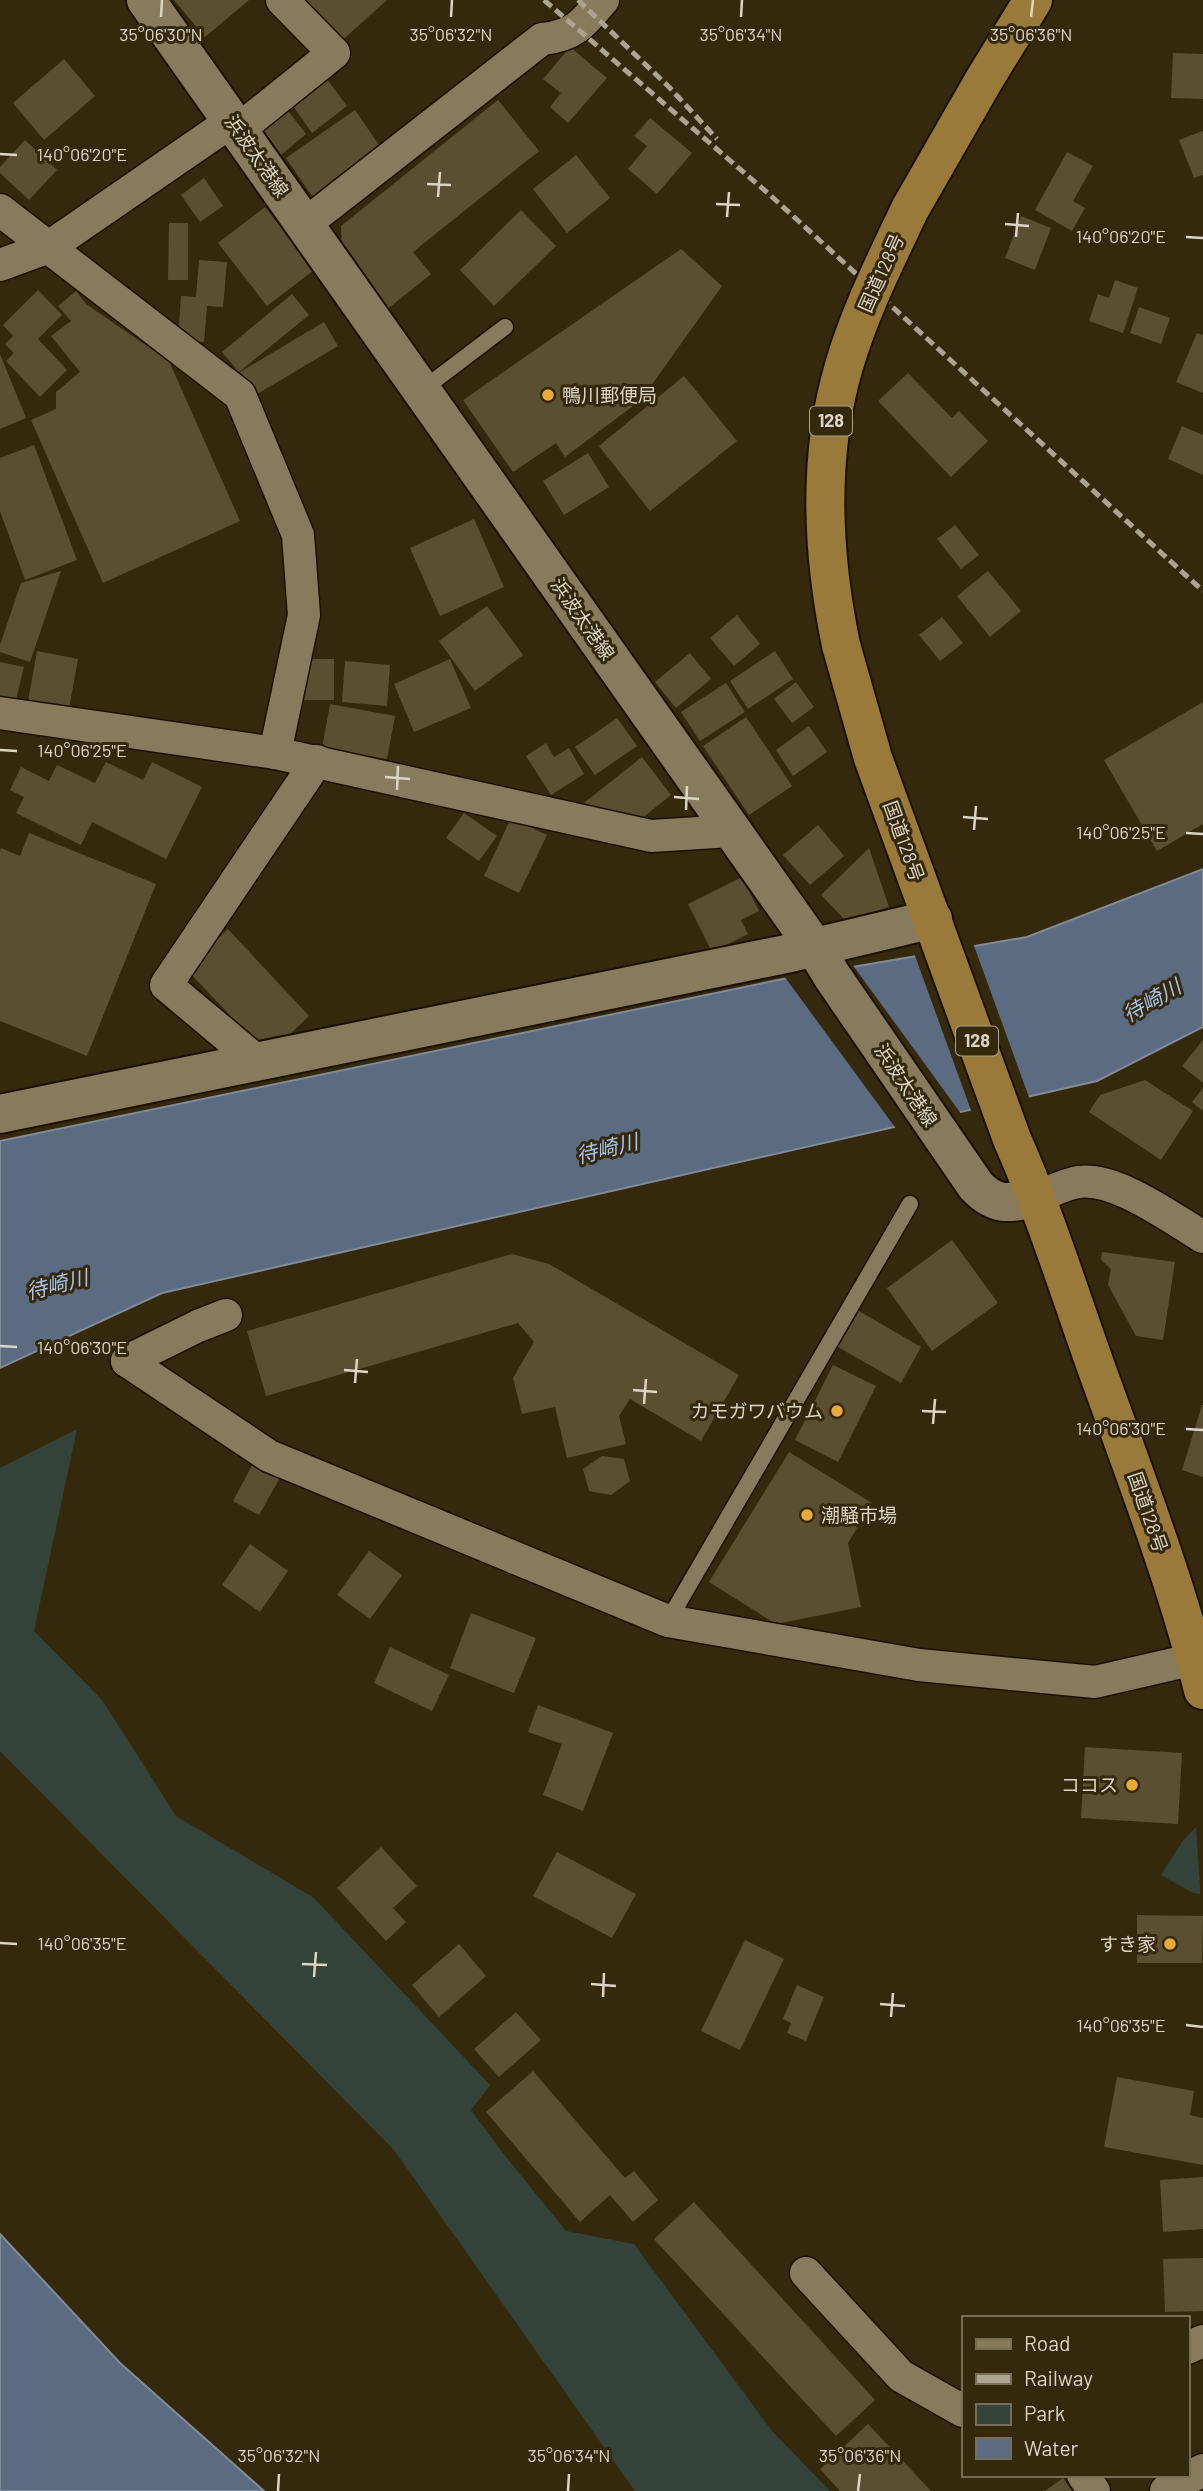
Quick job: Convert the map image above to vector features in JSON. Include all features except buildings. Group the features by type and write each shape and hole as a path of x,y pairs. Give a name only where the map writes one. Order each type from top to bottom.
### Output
{"highway":[{"name":"国道128号","path":"1033,0 910,209 871,292 852,341 831,421 827,449 825,534 841,645 873,758 1013,1139 1038,1197 1056,1255 1176,1592 1199,1675"}],"main road":[{"name":"浜波太港線","path":"146,0 823,962 952,1152 985,1196 1001,1203 1038,1197"},
{"path":"0,1114 258,1062 823,962 938,931"}],"street":[{"path":"0,265 49,247 235,125 334,53 282,0"},
{"path":"305,224 542,39 561,37 576,29 603,0"},
{"path":"0,210 240,395 298,535 304,615 275,753"},
{"path":"0,713 275,753 651,836 731,831"},
{"path":"258,1062 166,985 317,761"},
{"path":"1038,1197 1075,1182 1094,1181 1122,1191 1203,1237"},
{"path":"226,1315 127,1360 269,1455 668,1621 919,1665 1095,1682 1199,1675"},
{"path":"806,2273 901,2376 962,2410"},
{"path":"1166,2491 1203,2470"}],"lane":[{"path":"422,390 505,327"},
{"path":"668,1621 910,1204"}],"green space":[{"path":"77,1429 34,1631 102,1700 176,1816 314,1898 490,2085 471,2110 566,2231 634,2244 772,2431 830,2491 635,2491 394,2150 0,1751 0,1468"},
{"path":"1196,1827 1200,1894 1193,1893 1161,1875 1182,1842"}],"water":[{"name":"待崎川","path":"1203,869 1203,1027 1097,1081 162,1293 0,1368 0,1141 783,979 1027,937"},
{"path":"0,2234 120,2363 264,2491 0,2491"}],"pier":[{"path":"973,943 1030,1100 972,1113 914,953"},
{"path":"852,964 962,1115 897,1130 784,976"}],"railway":[{"path":"544,0 770,195 1203,591"},
{"path":"578,0 669,87 717,139"}],"place":[{"name":"鴨川郵便局","path":"548,395"},
{"name":"カモガワバウム","path":"837,1411"},
{"name":"潮騒市場","path":"807,1515"},
{"name":"ココス","path":"1132,1785"},
{"name":"すき家","path":"1170,1944"}]}
